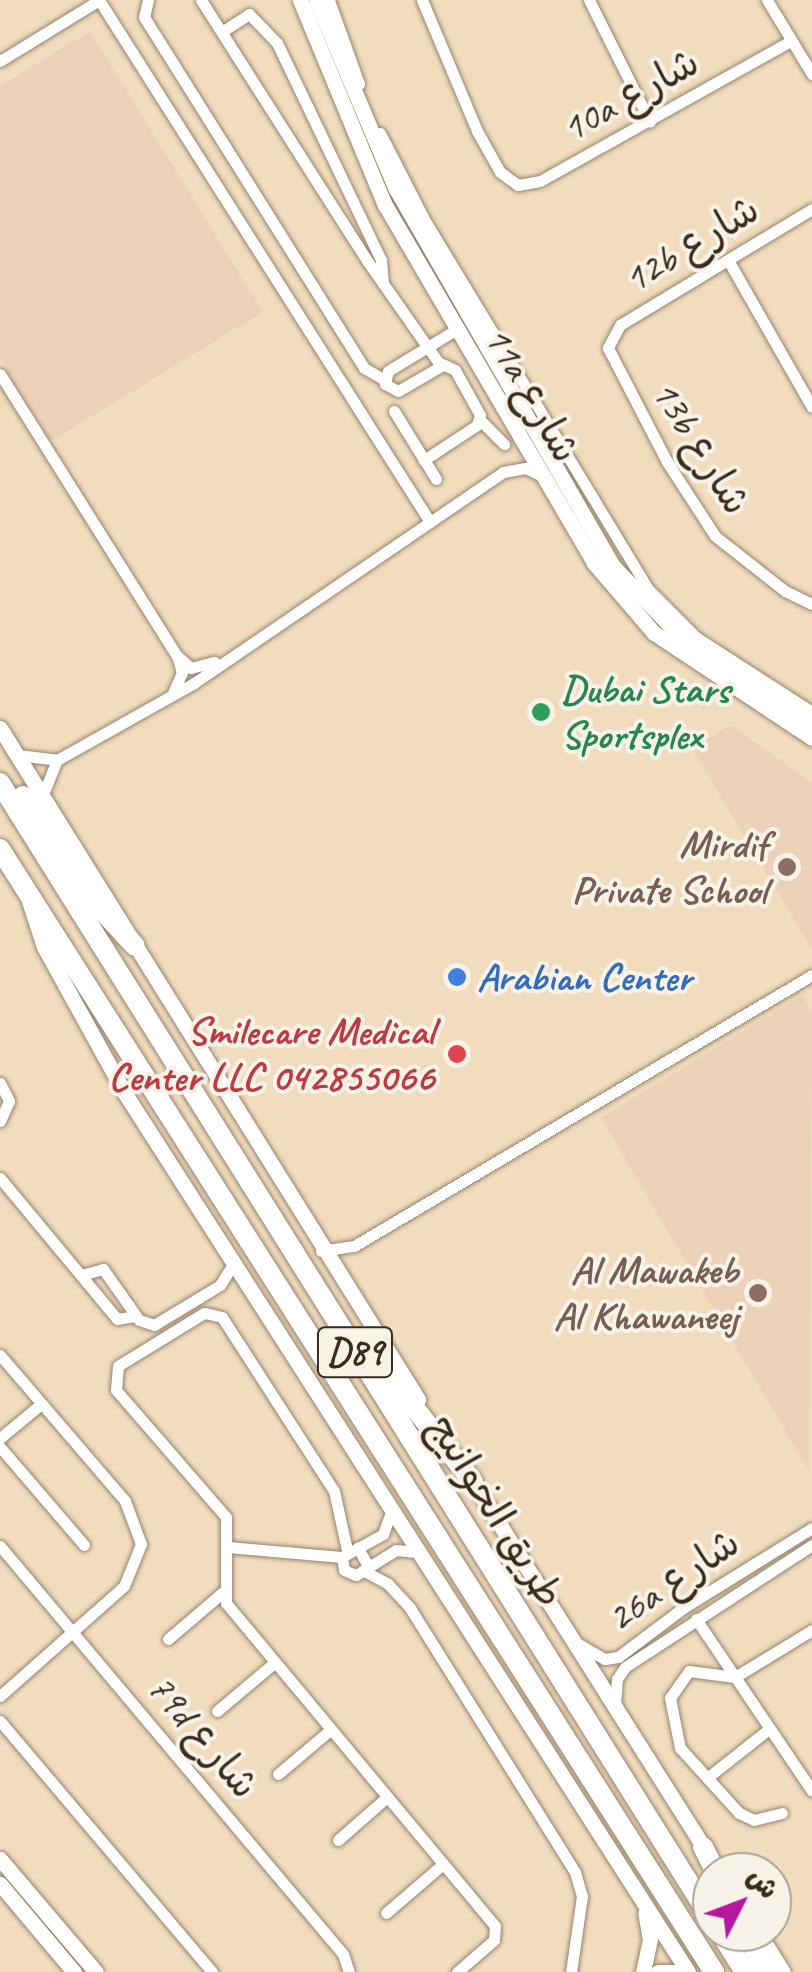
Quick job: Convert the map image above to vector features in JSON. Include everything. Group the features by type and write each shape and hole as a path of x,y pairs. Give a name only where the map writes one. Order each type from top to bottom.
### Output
{"highway":[{"path":"0,773 98,906 136,946"},
{"name":"طريق الخوانيج","path":"0,782 692,1888"},
{"name":"طريق الخوانيج","path":"0,850 714,1972"},
{"path":"338,1326 364,1343 473,1482"},
{"path":"704,1846 707,1852"}],"street":[{"path":"0,61 99,0 430,522"},
{"path":"148,0 144,16 364,368 398,391 443,364"},
{"path":"201,0 383,284 427,348 455,370 481,421 511,440 531,438 565,485"},
{"name":"11a شارع","path":"300,0 358,150 457,330 511,440 542,476 594,563 642,622 812,738"},
{"name":"11a شارع","path":"316,0 378,153 658,600 696,637 812,712"},
{"name":"11a شارع","path":"330,0 380,133 520,405 612,566 659,618 812,723"},
{"name":"10a شارع","path":"422,0 500,172 518,185 534,184 790,41"},
{"path":"589,0 650,122"},
{"path":"767,0 812,74"},
{"path":"223,31 249,14 274,39 382,260 383,284"},
{"name":"12b شارع","path":"610,340 620,324 812,209"},
{"path":"728,260 812,406"},
{"path":"418,262 432,274 506,401 520,405"},
{"path":"385,380 457,330"},
{"name":"13b شارع","path":"610,340 612,363 705,523 738,558 812,604"},
{"path":"0,374 176,655 182,673 172,695"},
{"path":"394,411 436,479"},
{"path":"424,460 481,421"},
{"path":"18,755 57,760 172,695 508,470 542,476"},
{"path":"176,655 196,668 224,660"},
{"path":"0,728 44,792 322,1252 704,1846"},
{"path":"44,792 57,760"},
{"path":"27,892 49,957 232,1264 688,1972"},
{"path":"322,1252 354,1246 812,975"},
{"path":"0,1086 0,1112"},
{"path":"0,1086 9,1100 0,1121"},
{"path":"0,1178 120,1321 135,1316"},
{"path":"334,1271 354,1246"},
{"path":"81,1276 103,1269 135,1316 149,1325 165,1322 225,1281 232,1264"},
{"path":"458,1972 497,1932 274,1663 223,1592 228,1547 223,1512 113,1382 122,1363 209,1312 226,1321 334,1490 357,1558 410,1608 579,1880 571,1972"},
{"path":"0,1355 125,1502 139,1529 140,1560 124,1586 0,1696"},
{"path":"0,1429 39,1401"},
{"path":"0,1438 39,1401"},
{"path":"0,1447 84,1545"},
{"path":"357,1558 380,1536 391,1512"},
{"name":"26a شارع","path":"569,1638 604,1659 618,1658 729,1579 812,1528"},
{"name":"79d شارع","path":"0,1546 343,1954 349,1972"},
{"name":"26a شارع","path":"616,1712 620,1672 811,1546"},
{"path":"228,1547 357,1558 399,1549 416,1552"},
{"path":"729,1579 698,1605 696,1619 808,1777 812,1792"},
{"path":"168,1639 223,1592"},
{"path":"708,1638 714,1608"},
{"path":"680,1630 708,1638"},
{"path":"782,1813 748,1819 707,1778 675,1739 670,1698 677,1680 694,1669 735,1676 812,1630"},
{"path":"217,1711 274,1663"},
{"path":"0,1721 212,1972"},
{"path":"707,1778 770,1728"},
{"path":"278,1774 330,1730"},
{"path":"338,1840 387,1797"},
{"path":"0,1859 96,1972"},
{"path":"386,1913 443,1864"},
{"path":"0,1884 74,1972"},
{"path":"641,1900 650,1940 643,1972"},
{"path":"658,1972 674,1972"}],"shaded area":[{"path":"90,31 263,312 51,441 0,358 0,86"},
{"name":"Mirdif Private School","path":"731,725 812,783 812,950 692,748"},
{"name":"Al Mawakeb Al Khawaneej","path":"802,995 812,1012 809,1471 601,1118"}],"place":[{"name":"Dubai Stars Sportsplex","path":"541,712"},
{"name":"Mirdif Private School","path":"787,867"},
{"name":"Arabian Center","path":"457,977"},
{"name":"Smilecare Medical Center LLC 042855066","path":"457,1054"},
{"name":"Al Mawakeb Al Khawaneej","path":"758,1293"}]}
